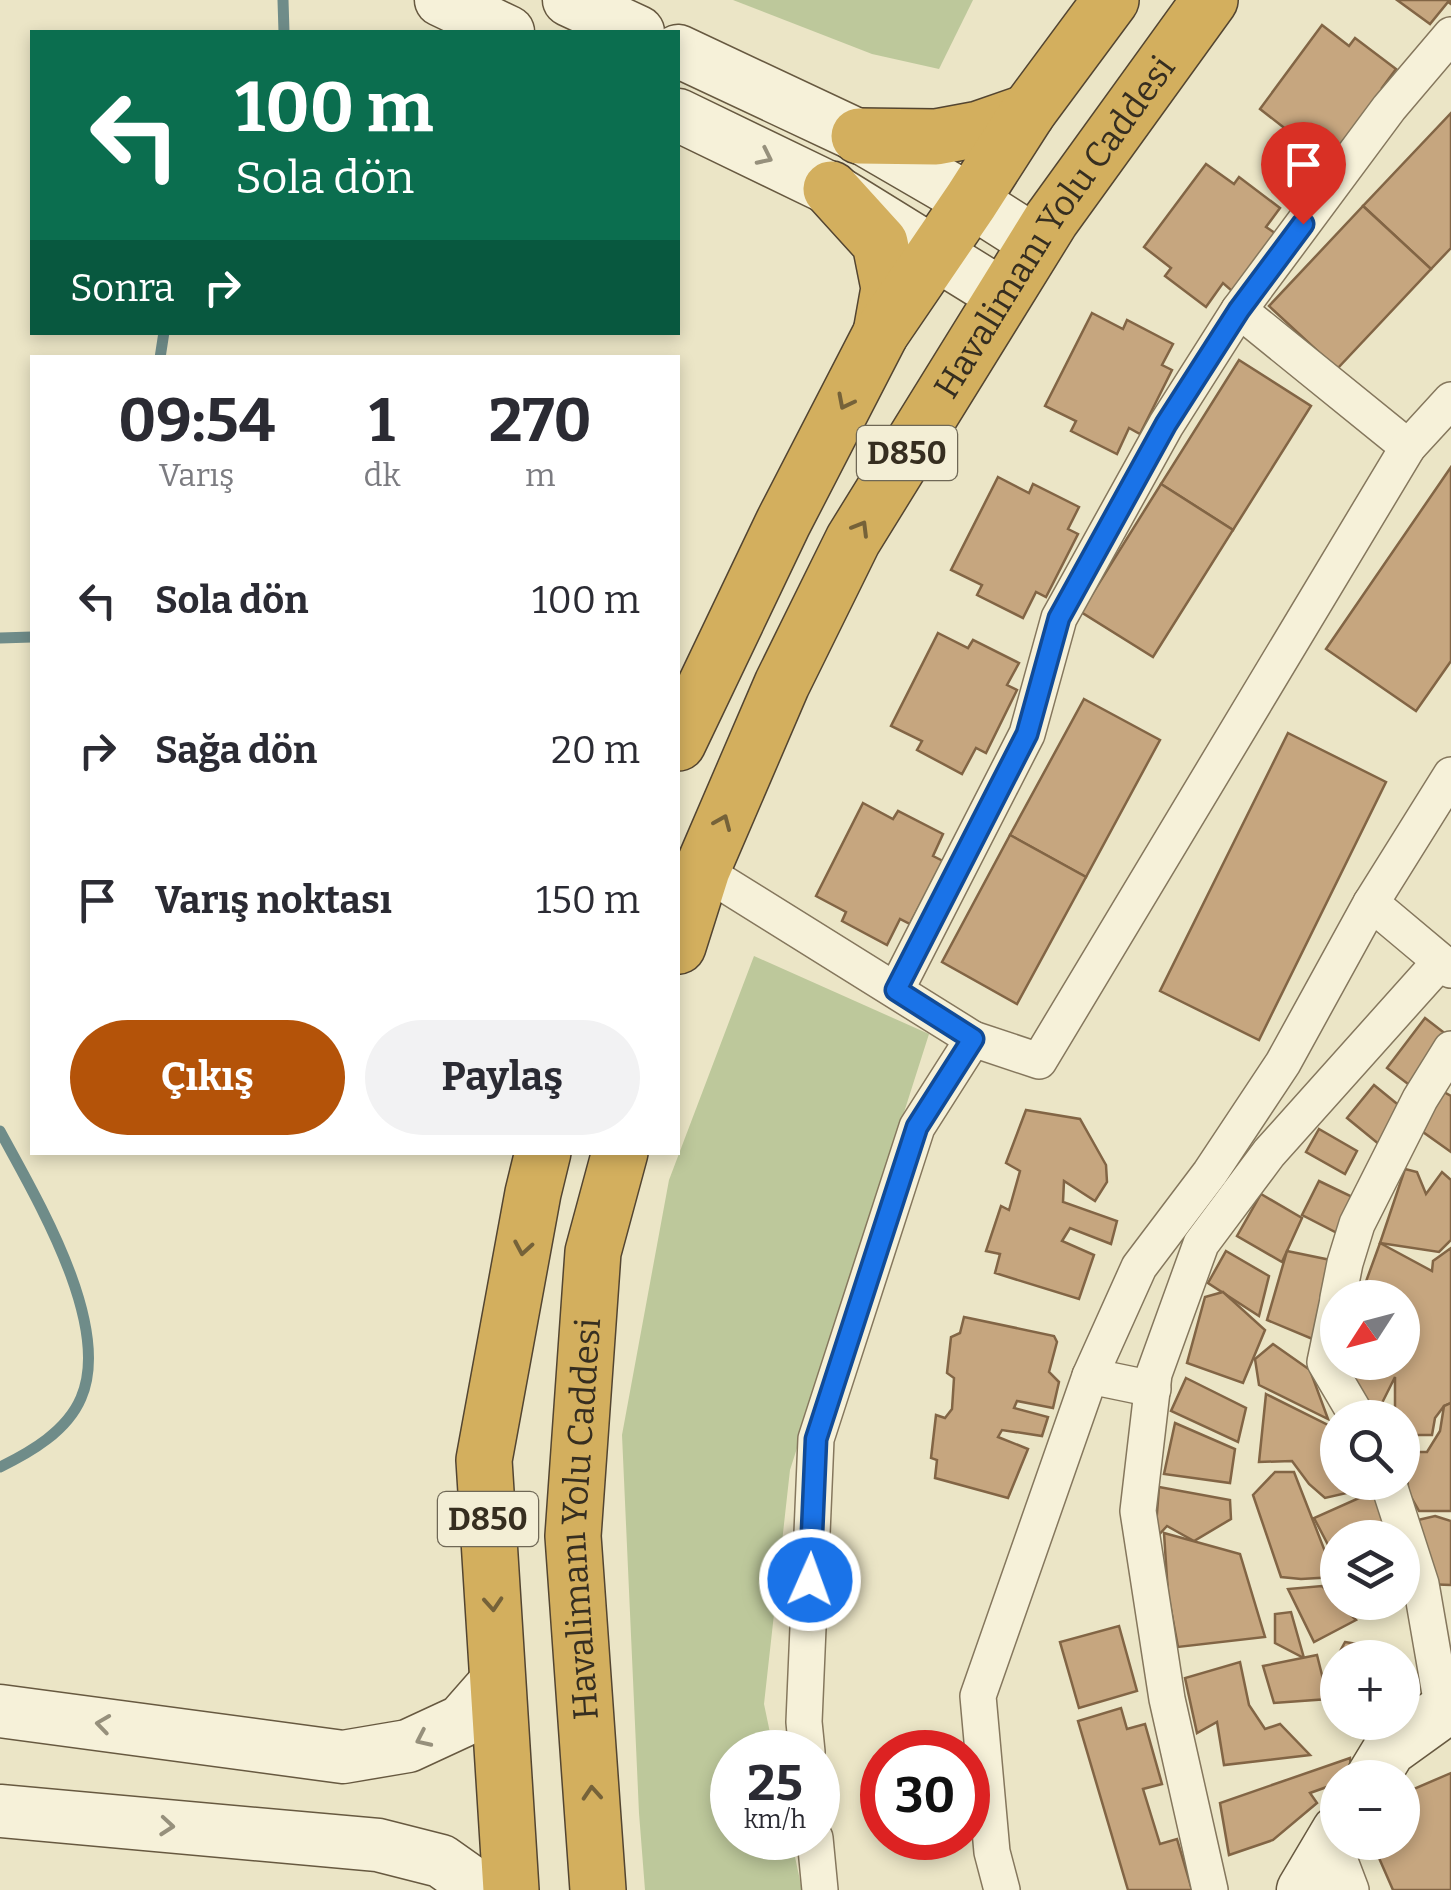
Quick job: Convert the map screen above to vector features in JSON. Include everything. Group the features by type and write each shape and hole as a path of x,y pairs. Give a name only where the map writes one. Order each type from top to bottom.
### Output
{"highway":[{"name":"D850","path":"680,739 881,332 1028,112 1111,0"},
{"name":"Havalimanı Yolu Caddesi","path":"680,940 702,870 782,684 854,540 1037,243 1210,0"},
{"path":"859,136 936,137 980,129 1028,112"},
{"path":"831,189 880,243 889,288 881,332"},
{"name":"D850","path":"511,1890 484,1460 543,1155"},
{"name":"Havalimanı Yolu Caddesi","path":"598,1890 574,1536 593,1252 619,1155"}],"street":[{"path":"441,0 504,30"},
{"path":"569,0 634,30"},
{"path":"896,990 1027,734 1059,618 1166,424 1239,310 1388,108 1451,34"},
{"path":"680,52 859,136 1037,243"},
{"path":"680,115 831,189 1004,296"},
{"path":"1239,310 1408,447"},
{"path":"702,870 973,1039 1039,1061 1408,447 1451,400"},
{"path":"1002,1890 992,1852 978,1696 1090,1376 1139,1268 1284,1064 1370,903 1451,775"},
{"path":"1210,1890 1167,1699 1138,1511 1154,1374 1201,1244 1269,1153 1445,966 1370,903"},
{"path":"805,1730 816,1439 917,1127 973,1039"},
{"path":"1342,1280 1357,1224 1420,1098 1451,1049"},
{"path":"1090,1376 1152,1389"},
{"path":"1383,1760 1389,1750 1447,1710 1422,1584 1394,1500"},
{"path":"0,1710 343,1757 408,1746 462,1721 498,1680"},
{"path":"0,1812 378,1845 441,1861 482,1890"},
{"path":"817,1860 820,1890"},
{"path":"1303,1890 1321,1860"},
{"path":"1342,1860 1351,1890"}],"green space":[{"path":"733,0 973,0 939,69 872,54"},
{"path":"754,956 929,1034 790,1470 764,1704 769,1730 710,1730 710,1860 796,1860 802,1890 645,1890 622,1435 669,1180"}],"building":[{"path":"1397,0 1451,0 1451,4 1448,2 1430,24"},
{"path":"1322,25 1349,46 1355,38 1396,69 1382,88 1391,95 1348,152 1339,145 1322,168 1281,138 1287,130 1260,109"},
{"path":"1451,113 1451,248 1431,269 1363,206"},
{"path":"1206,164 1234,184 1239,177 1280,208 1266,227 1275,233 1232,291 1223,283 1206,307 1165,276 1171,268 1144,247"},
{"path":"1363,206 1431,269 1337,369 1269,306"},
{"path":"1092,313 1123,329 1127,320 1173,344 1162,365 1172,370 1140,434 1129,428 1117,454 1071,431 1076,421 1045,406"},
{"path":"1239,360 1311,406 1233,530 1161,484"},
{"path":"1451,467 1451,661 1416,711 1326,649"},
{"path":"998,477 1029,493 1033,484 1079,507 1068,529 1078,534 1046,597 1036,592 1023,618 977,595 982,585 951,570"},
{"path":"1161,484 1233,530 1153,657 1081,612"},
{"path":"938,633 968,648 973,640 1019,663 1007,685 1017,690 986,753 976,748 962,774 917,750 922,741 891,726"},
{"path":"1084,699 1160,740 1086,877 1010,835"},
{"path":"1288,733 1386,782 1259,1040 1160,991"},
{"path":"863,803 893,819 898,811 943,834 933,856 943,861 910,924 900,919 887,945 842,921 846,912 816,896"},
{"path":"1010,835 1086,877 1017,1004 942,962"},
{"path":"1425,1018 1451,1038 1416,1090 1387,1068"},
{"path":"1374,1085 1407,1112 1380,1145 1347,1118"},
{"path":"1442,1091 1451,1096 1451,1152 1423,1132"},
{"path":"1026,1110 1080,1119 1106,1165 1107,1182 1095,1201 1064,1181 1063,1202 1117,1221 1111,1244 1070,1228 1062,1241 1094,1255 1079,1299 995,1273 1000,1254 986,1251 1001,1206 1009,1210 1020,1171 1006,1163"},
{"path":"1319,1129 1357,1151 1345,1174 1306,1152"},
{"path":"1405,1169 1417,1172 1426,1194 1442,1172 1451,1180 1451,1240 1439,1252 1380,1243"},
{"path":"1319,1181 1363,1202 1345,1237 1302,1215"},
{"path":"1261,1194 1302,1218 1282,1262 1237,1236"},
{"path":"1380,1243 1432,1271 1433,1261 1451,1248 1451,1403 1435,1418 1432,1435 1420,1435 1420,1400 1395,1400 1395,1380 1420,1380 1420,1280 1367,1280"},
{"path":"1226,1251 1269,1276 1259,1316 1208,1283"},
{"path":"1287,1251 1345,1263 1338,1280 1320,1280 1320,1327 1315,1340 1267,1320"},
{"path":"1223,1292 1265,1330 1243,1383 1187,1363 1205,1297"},
{"path":"964,1317 1054,1336 1057,1342 1049,1372 1059,1382 1053,1408 1017,1401 1014,1408 1048,1417 1042,1436 1002,1430 998,1437 1028,1449 1008,1498 935,1478 937,1460 931,1458 936,1415 945,1418 952,1409 954,1378 947,1373 951,1337 960,1333"},
{"path":"1273,1344 1310,1370 1321,1400 1320,1415 1259,1385 1255,1359"},
{"path":"1186,1378 1246,1408 1238,1442 1171,1411"},
{"path":"1347,1380 1394,1380 1384,1400 1355,1400"},
{"path":"1266,1394 1320,1421 1320,1494 1292,1461 1259,1462"},
{"path":"1451,1403 1451,1511 1419,1511 1413,1500 1420,1500 1420,1452 1427,1452 1440,1431 1444,1406"},
{"path":"1175,1423 1235,1449 1230,1483 1164,1474"},
{"path":"1275,1472 1294,1472 1320,1539 1320,1578 1281,1577 1253,1495"},
{"path":"1159,1487 1230,1500 1231,1519 1194,1541 1167,1526 1155,1539"},
{"path":"1354,1500 1381,1500 1390,1520 1320,1520 1320,1530 1314,1518"},
{"path":"1435,1516 1451,1521 1451,1585 1425,1584 1418,1520"},
{"path":"1164,1533 1240,1554 1265,1637 1178,1647 1168,1594"},
{"path":"1320,1586 1320,1620 1356,1620 1314,1642 1288,1589"},
{"path":"1291,1612 1304,1658 1275,1643 1275,1614"},
{"path":"1119,1626 1137,1691 1079,1708 1060,1642"},
{"path":"1317,1655 1320,1700 1274,1703 1263,1666"},
{"path":"1240,1662 1249,1705 1265,1729 1280,1724 1310,1755 1224,1765 1217,1722 1197,1733 1185,1678"},
{"path":"1121,1708 1127,1729 1145,1724 1162,1784 1143,1789 1160,1844 1177,1839 1192,1890 1128,1890 1078,1721"},
{"path":"1320,1768 1320,1789 1310,1793 1317,1803 1273,1840 1229,1855 1220,1803"},
{"path":"1451,1773 1451,1890 1393,1890 1380,1860 1420,1860 1420,1786"}],"waterway":[{"path":"283,0 284,30"},
{"path":"160,355 164,335"},
{"path":"0,638 30,637"},
{"path":"0,1131 66,1262 87,1335 88,1368 81,1398 67,1421 36,1447 0,1467"}],"route":[{"path":"810,1580 816,1439 917,1127 973,1039 896,990 1027,734 1059,618 1166,424 1239,310 1303,224"}]}
